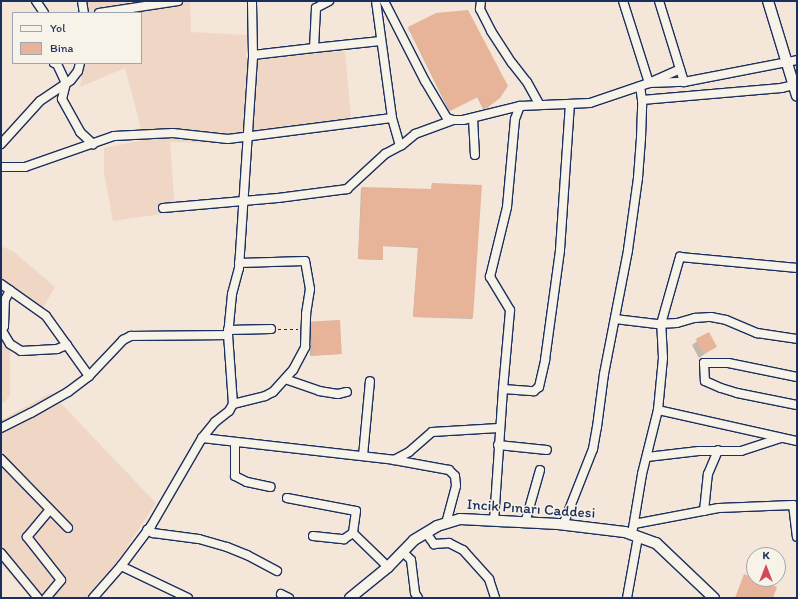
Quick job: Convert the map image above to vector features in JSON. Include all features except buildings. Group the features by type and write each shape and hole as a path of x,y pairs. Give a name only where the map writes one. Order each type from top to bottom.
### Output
{"main road":[{"path":"768,1 792,61 794,85 797,96"},
{"name":"Incik Pınarı Caddesi","path":"350,598 388,567 414,540 437,526 460,519 563,525 625,532 635,535 656,543 714,598"}],"street":[{"path":"36,1 43,12"},
{"path":"82,1 84,12"},
{"path":"106,12 178,1"},
{"path":"93,598 121,566 147,530 202,438 215,422 229,411 233,404 228,333 232,294 239,263 244,202 253,54 252,1"},
{"path":"314,48 316,8 329,1"},
{"path":"376,1 392,118 400,146"},
{"path":"384,1 425,81 447,118 453,120"},
{"path":"481,1 480,9 491,31 512,63 527,82 540,105"},
{"path":"623,1 649,83"},
{"path":"659,1 684,82"},
{"path":"253,54 381,41"},
{"path":"649,83 684,82 792,61"},
{"path":"56,64 66,83 62,99 80,132 92,144"},
{"path":"1,144 40,101 66,83 78,71 80,64"},
{"path":"164,208 244,202 347,189 385,154 425,129 453,120 473,118 520,106 590,103 649,83 680,69"},
{"path":"642,100 781,88 794,85"},
{"path":"563,525 593,449 628,250 638,178 642,100 640,86"},
{"path":"503,389 534,391 539,387 545,360 560,250 566,182 570,105"},
{"path":"494,521 498,445 510,310 490,277 507,207 515,119 520,106"},
{"path":"1,167 25,167 114,136 173,133 228,139 392,118"},
{"path":"473,118 475,154"},
{"path":"628,598 635,535 634,524 658,410 663,358 661,324 680,257 797,268"},
{"path":"233,404 265,396 273,392 285,380 301,357 305,347 305,330 310,288 305,260 239,263"},
{"path":"1,284 46,316 89,376"},
{"path":"10,290 5,300 2,330 10,344 21,351 57,349 67,345"},
{"path":"615,319 661,324 710,316 726,320 757,333 797,339"},
{"path":"1,428 68,392 89,376 123,340 131,336 228,333 271,329"},
{"path":"797,377 728,363 704,363 705,381 737,393 797,405"},
{"path":"285,380 318,391 338,394 346,392"},
{"path":"363,456 370,381"},
{"path":"658,410 797,441"},
{"path":"394,460 409,452 432,432 500,428"},
{"path":"202,438 394,460 449,470 455,476 456,486 446,523"},
{"path":"647,457 718,450 741,451 780,438"},
{"path":"235,442 235,476 247,482 270,487"},
{"path":"498,445 547,450"},
{"path":"704,511 708,474 718,450"},
{"path":"1,458 68,528"},
{"path":"525,522 540,470"},
{"path":"287,498 356,511 353,533 344,539 313,536"},
{"path":"634,524 719,508 793,505 797,537"},
{"path":"46,598 61,580 27,537 50,510"},
{"path":"147,530 153,533 199,539 227,547 247,555 277,571"},
{"path":"353,533 388,567"},
{"path":"426,533 434,544 449,543 463,550 489,580 495,598"},
{"path":"403,552 411,560 415,593 418,598"},
{"path":"1,553 38,598"},
{"path":"121,566 188,598"},
{"path":"281,594 289,598"}],"path":[{"path":"271,329 305,330"}],"shaded area":[{"path":"87,1 190,1 191,32 247,35 246,57 345,51 352,128 237,143 170,142 175,212 113,221 104,173 104,148 144,140 125,68 80,87 84,64 142,64 142,12 89,12"},
{"path":"1,246 14,252 55,287 39,315 1,289"},
{"path":"1,323 10,329 10,395 5,402 1,403"},
{"path":"51,393 156,503 117,562 87,598 31,598 1,564 1,420"}]}
